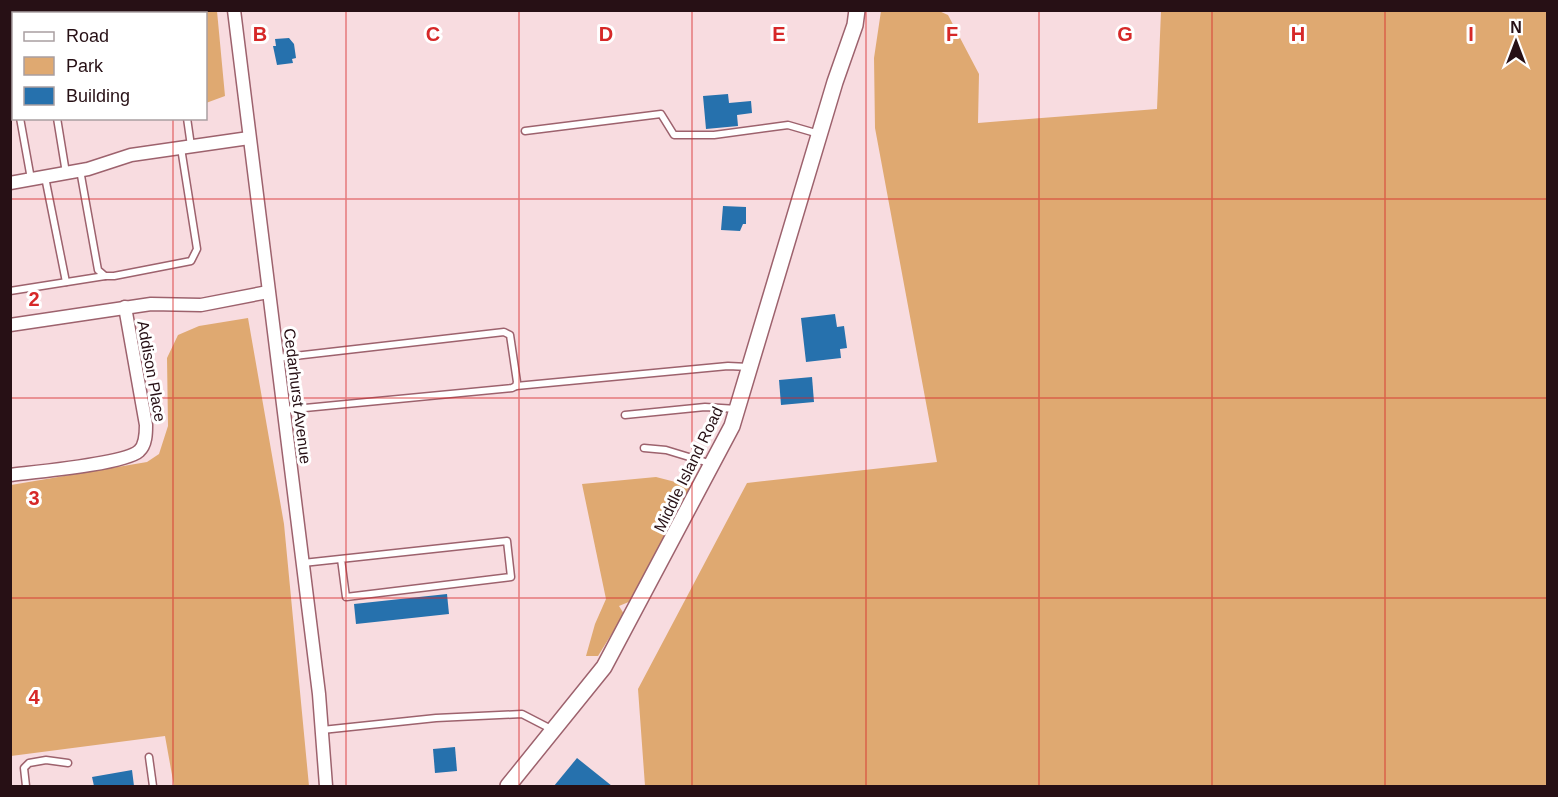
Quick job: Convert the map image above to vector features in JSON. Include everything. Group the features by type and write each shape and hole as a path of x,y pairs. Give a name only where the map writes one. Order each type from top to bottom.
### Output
{"street":[{"name":"Cedarhurst Avenue","path":"234,10 303,562 326,786"},
{"name":"Middle Island Road","path":"508,786 604,667 732,426 856,18"},
{"path":"10,183 80,170 131,155 249,138"},
{"name":"Addison Place","path":"10,325 151,304 201,305 268,292"},
{"name":"Addison Place","path":"10,475 121,458 139,451 145,441 146,425 125,307"}],"lane":[{"path":"525,131 661,114 674,135 714,135 788,125 819,134"},
{"path":"20,120 31,179"},
{"path":"57,120 66,173"},
{"path":"10,291 190,261 196,249 186,147 187,120"},
{"path":"80,170 98,270 105,276"},
{"path":"45,177 66,282"},
{"path":"277,358 504,332 510,335 516,386"},
{"path":"283,411 728,366 750,368"},
{"path":"625,415 705,407 737,409"},
{"path":"644,448 666,450 712,464"},
{"path":"303,562 507,541 512,577 346,597 341,559"},
{"path":"322,730 436,718 522,714 553,730"},
{"path":"149,757 153,786"},
{"path":"26,786 24,768 29,763 46,760 68,763"}],"green space":[{"path":"11,10 217,11 225,96 207,103 207,12 12,12 11,47"},
{"path":"881,11 939,11 948,15 979,74 978,123 1157,109 1161,11 1547,11 1547,786 645,786 638,689 747,483 937,462 875,128 874,58"},
{"path":"248,318 284,524 309,786 174,786 165,736 11,756 11,485 147,462 159,454 168,426 167,358 178,335 199,326"},
{"path":"656,477 691,486 664,545 631,601 619,606 624,614 598,656 586,656 595,624 606,599 582,484"}],"building":[{"path":"289,38 294,44 296,58 292,59 293,63 277,65 273,46 276,46 275,39"},
{"path":"728,94 729,103 751,101 752,113 737,115 738,126 706,129 703,96"},
{"path":"723,206 746,207 746,224 743,224 740,231 721,230"},
{"path":"835,314 837,327 844,326 847,348 840,349 841,358 806,362 801,318"},
{"path":"812,377 814,402 781,405 779,380"},
{"path":"447,594 449,614 356,624 354,604"},
{"path":"455,747 457,771 435,773 433,749"},
{"path":"577,758 612,786 554,786"},
{"path":"132,770 134,786 94,786 92,777"}]}
